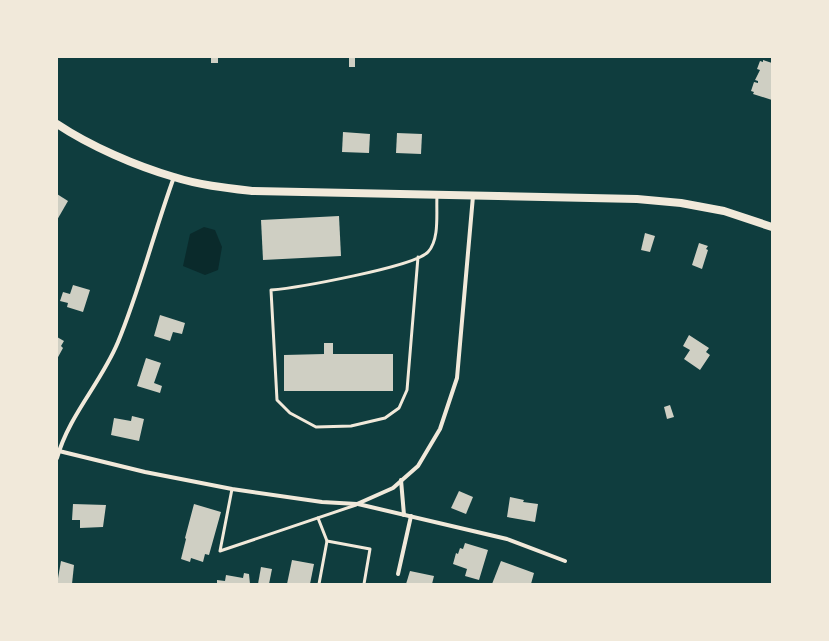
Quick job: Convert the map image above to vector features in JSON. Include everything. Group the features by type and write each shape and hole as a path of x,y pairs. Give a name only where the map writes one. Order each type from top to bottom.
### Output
{"main road":[{"path":"57,124 123,158 174,177 217,187 252,191 637,199 681,203 724,211 772,227"}],"street":[{"path":"57,458 75,415 98,381 118,343 174,177"},
{"path":"357,504 392,488 418,466 440,429 457,378 473,196"},
{"path":"59,451 145,472 232,489 322,502 357,504 507,540 565,561"},
{"path":"401,480 404,515"},
{"path":"398,574 411,516"}],"lane":[{"path":"418,257 407,390 399,408 385,418 351,426 316,427 290,413 277,400 271,290 302,287 406,262 428,252 435,238 437,196"},
{"path":"232,489 220,551 357,504"},
{"path":"318,518 327,541 319,584"},
{"path":"327,541 370,549 364,584"}],"water":[{"path":"204,227 215,230 222,247 218,270 205,275 183,266 190,234"}],"building":[{"path":"211,57 218,57 218,63 211,63"},
{"path":"349,57 355,57 355,67 349,67"},
{"path":"763,60 772,63 772,100 753,94 754,92 751,91 754,82 758,83 758,81 755,80 760,70 757,69 760,61 763,62"},
{"path":"343,132 370,134 369,153 342,152"},
{"path":"397,133 422,134 421,154 396,153"},
{"path":"57,194 68,201 57,220"},
{"path":"339,216 341,256 263,260 261,220"},
{"path":"645,233 655,236 650,252 641,250"},
{"path":"699,243 708,246 702,269 692,265"},
{"path":"73,285 90,290 83,312 67,307 68,303 60,301 63,292 70,294"},
{"path":"160,315 185,323 182,334 173,332 170,341 154,336"},
{"path":"689,335 709,348 706,352 710,355 700,370 684,359 690,350 683,346"},
{"path":"57,337 64,341 61,346 63,348 57,359"},
{"path":"324,343 333,343 333,354 393,354 393,391 284,391 284,355 324,354"},
{"path":"146,358 161,363 154,383 162,386 160,393 137,386"},
{"path":"670,405 674,417 667,419 664,407"},
{"path":"132,416 144,419 139,441 111,435 114,418 131,421"},
{"path":"459,491 473,497 466,514 451,508"},
{"path":"510,497 524,500 523,502 538,504 535,522 507,517"},
{"path":"73,504 106,505 103,527 80,528 80,520 72,520"},
{"path":"194,504 221,512 209,555 205,554 203,562 191,558 190,562 181,559"},
{"path":"465,543 488,550 479,580 465,576 467,569 453,564 456,553 458,554 460,548 463,549"},
{"path":"292,560 314,564 310,584 287,584"},
{"path":"61,561 74,565 72,584 57,584"},
{"path":"501,561 534,573 531,584 492,584"},
{"path":"261,567 272,569 269,584 258,584"},
{"path":"410,571 434,576 432,584 406,584"},
{"path":"244,573 249,574 250,584 217,584 217,580 225,581 226,575 243,578"}]}
